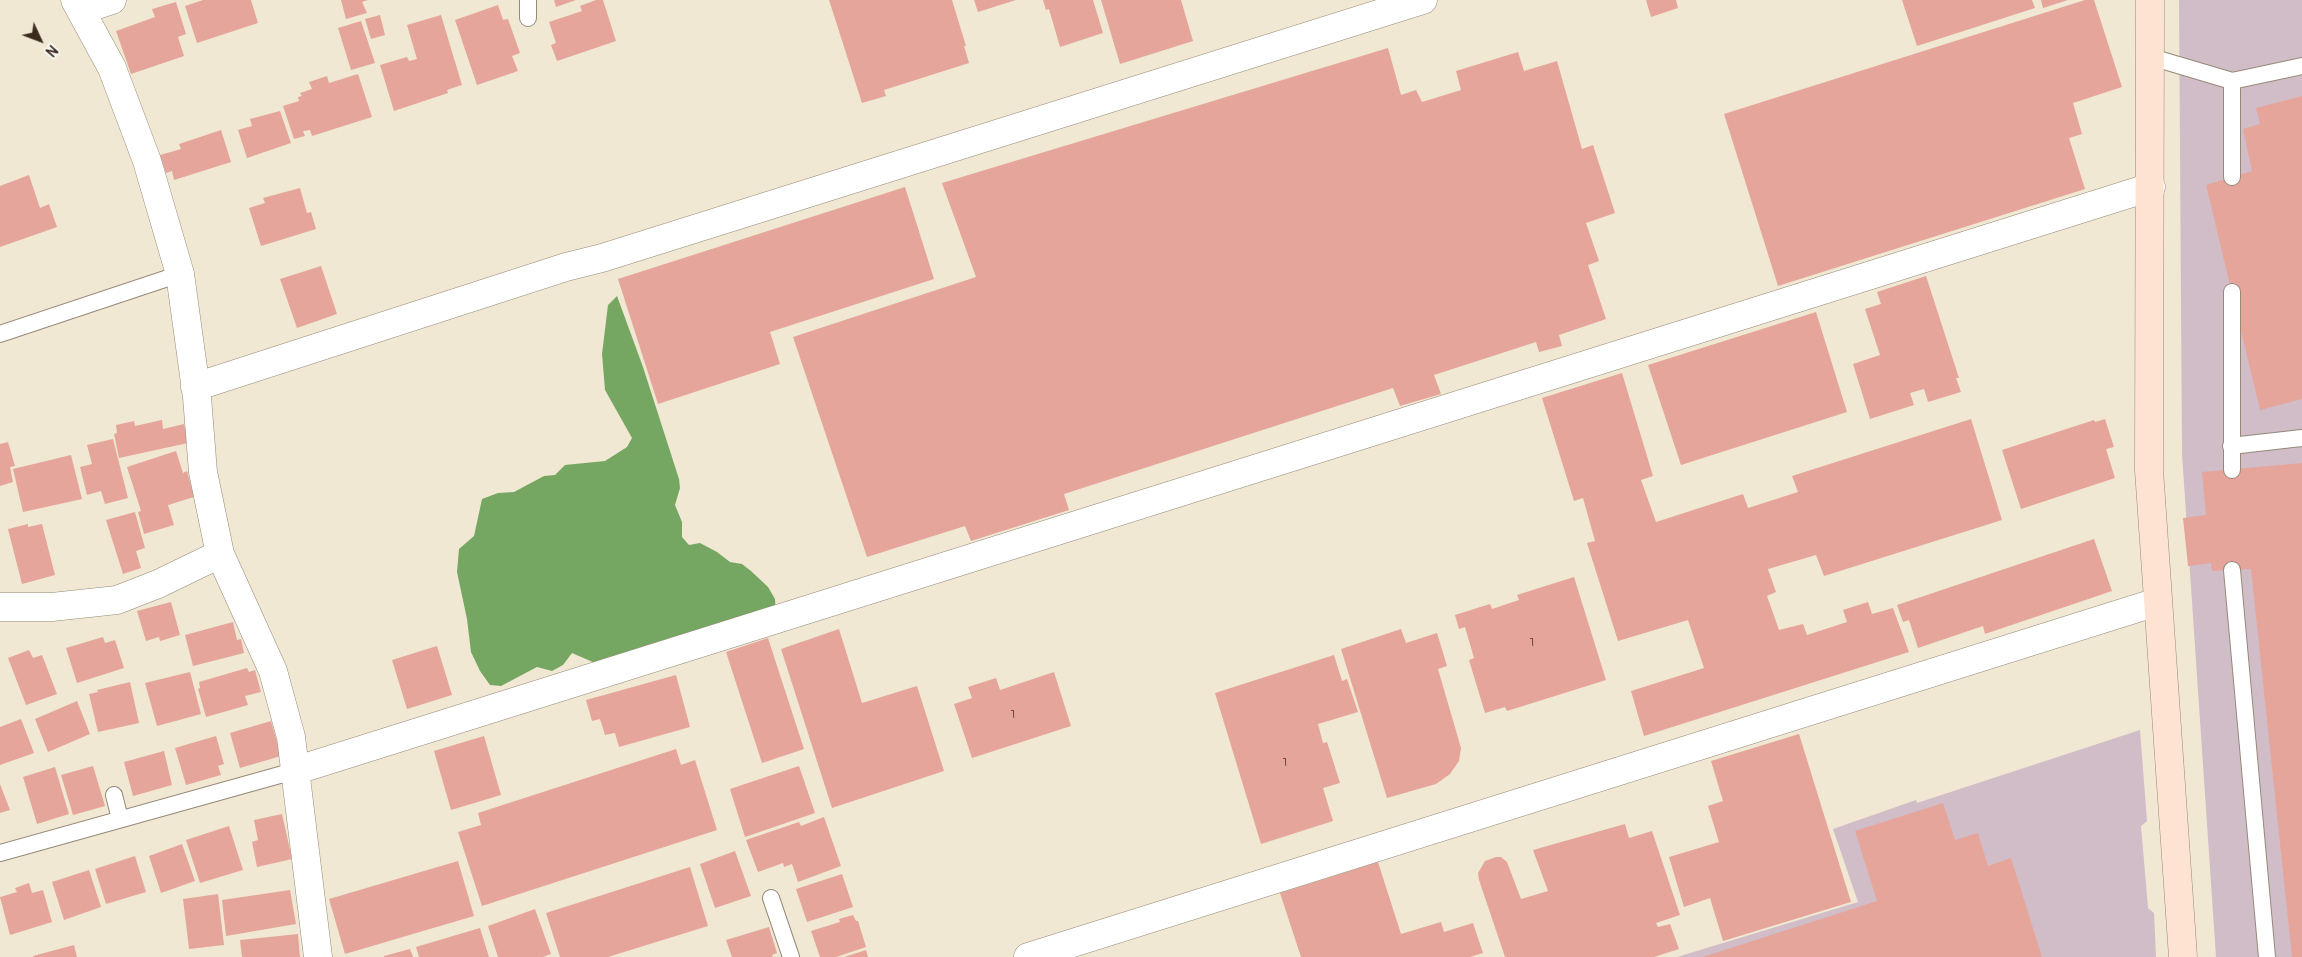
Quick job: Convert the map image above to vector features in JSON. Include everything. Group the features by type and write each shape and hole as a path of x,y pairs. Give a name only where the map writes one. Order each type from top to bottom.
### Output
{"street":[{"path":"112,0 78,5 112,68 147,161 180,274 195,387 203,472 220,554 273,671 291,737 318,957"},
{"path":"195,387 566,267 612,255 1423,0"},
{"path":"2150,0 2149,470 2156,602 2183,957"},
{"path":"294,771 2151,187"},
{"path":"0,606 52,607 116,600 158,584 220,554"},
{"path":"1028,957 2156,602"}],"lane":[{"path":"528,0 528,18"},
{"path":"2151,57 2232,82 2302,66"},
{"path":"2232,82 2232,177"},
{"path":"0,334 180,274"},
{"path":"2232,292 2232,470"},
{"path":"2231,446 2302,438"},
{"path":"2232,570 2267,957"},
{"path":"0,853 294,771"},
{"path":"114,795 120,819"},
{"path":"771,898 791,957"}],"shaded area":[{"path":"2179,0 2302,0 2302,957 2216,957 2182,454"},
{"path":"2140,730 2147,821 2141,826 2148,908 2154,913 2156,957 1677,957 1858,902 1833,829 1916,800 1917,803"}],"green space":[{"path":"617,296 643,367 679,479 680,488 675,505 682,522 682,537 689,545 700,543 730,562 742,564 751,571 768,587 775,599 776,615 595,663 572,653 563,665 552,671 537,667 501,686 490,685 480,671 471,652 467,619 457,572 459,549 474,536 482,499 498,493 514,492 544,476 555,475 565,465 605,461 627,447 632,438 605,390 602,354 608,305"}],"building":[{"path":"203,0 251,0 258,23 197,43 185,6"},
{"path":"341,0 368,0 362,2 367,13 346,19"},
{"path":"554,0 576,0 556,7"},
{"path":"596,0 603,0 616,41 557,61 551,45 556,43 549,22 582,11 580,6"},
{"path":"829,0 952,0 966,46 964,46 969,63 884,90 886,96 862,103"},
{"path":"974,0 1016,0 978,12"},
{"path":"1043,0 1093,0 1103,33 1060,47 1049,9 1046,10"},
{"path":"1101,0 1181,0 1193,41 1120,64"},
{"path":"1646,0 1676,0 1678,8 1651,17"},
{"path":"1902,0 2032,0 2035,8 1917,46"},
{"path":"2041,0 2068,0 2043,8"},
{"path":"2085,0 2094,0 2122,87 2073,103 2082,134 2069,138 2085,189 1778,286 1724,114"},
{"path":"176,2 186,34 178,37 184,56 131,74 116,31 155,17 152,9"},
{"path":"498,5 503,20 508,19 520,53 512,56 518,71 477,85 455,20"},
{"path":"380,15 385,35 371,39 365,19"},
{"path":"441,15 462,85 447,90 448,93 394,111 380,65 407,57 409,61 417,59 407,25"},
{"path":"361,21 375,63 351,70 338,28"},
{"path":"1388,48 1401,95 1416,90 1422,102 1461,90 1456,71 1518,52 1524,71 1557,61 1582,149 1593,145 1615,213 1586,223 1599,261 1588,265 1606,319 1559,335 1562,346 1539,352 1536,342 1434,375 1441,394 1400,406 1393,388 1064,494 1069,510 971,541 965,526 867,557 793,337 976,277 942,183"},
{"path":"358,74 372,117 312,136 310,130 303,131 305,136 294,139 283,106 299,101 298,97 302,96 300,93 312,89 309,82 327,76 329,83"},
{"path":"2302,96 2302,399 2260,410 2206,185 2252,171 2243,129 2260,124 2256,108"},
{"path":"280,111 291,143 247,158 238,130 252,126 250,119"},
{"path":"221,130 231,162 174,180 172,171 166,173 160,155 181,149 179,144"},
{"path":"29,175 40,208 49,204 57,227 0,247 0,186"},
{"path":"905,187 934,279 770,332 780,364 658,404 618,279"},
{"path":"300,188 307,213 311,212 316,229 261,246 249,208 265,203 263,198"},
{"path":"321,266 337,314 297,328 280,279"},
{"path":"1926,276 1959,378 1956,378 1961,392 1928,402 1924,389 1910,393 1914,405 1870,419 1853,364 1880,355 1865,309 1881,304 1877,292"},
{"path":"1816,312 1847,412 1681,465 1648,365"},
{"path":"1622,373 1653,476 1641,480 1656,522 1743,494 1748,508 1798,492 1792,476 1971,419 2002,520 1824,576 1816,555 1768,569 1776,592 1767,596 1779,630 1803,624 1807,635 1847,622 1843,610 1868,602 1872,614 1893,608 1909,652 1644,736 1631,691 1704,668 1688,620 1618,641 1587,543 1595,541 1583,498 1574,501 1542,398"},
{"path":"2105,419 2114,447 2106,449 2115,478 2021,509 2002,450 2094,420 2095,422"},
{"path":"162,420 163,429 184,424 188,443 119,458 114,434 117,433 116,425 134,421 135,426"},
{"path":"113,439 128,498 105,504 101,491 87,495 80,467 92,464 87,445"},
{"path":"8,442 15,466 10,467 13,482 0,486 0,444"},
{"path":"176,451 183,473 187,471 194,497 168,505 174,525 144,534 138,512 141,511 127,467"},
{"path":"71,455 82,499 23,512 13,469"},
{"path":"2302,463 2302,957 2292,957 2251,569 2212,571 2211,563 2188,566 2183,518 2206,515 2202,472"},
{"path":"135,512 145,548 136,551 141,568 123,574 106,520"},
{"path":"28,524 28,527 42,524 55,575 22,584 8,529"},
{"path":"2094,539 2112,591 1985,634 1983,626 1918,648 1909,620 1903,622 1897,605"},
{"path":"1574,577 1606,680 1507,711 1505,707 1485,713 1469,660 1474,658 1465,627 1459,629 1455,615 1490,604 1492,609 1519,600 1517,595"},
{"path":"171,602 180,635 160,641 159,637 146,641 137,611"},
{"path":"233,622 237,640 241,639 244,653 193,666 185,635"},
{"path":"839,629 862,703 917,686 944,771 832,808 781,649"},
{"path":"1401,629 1406,643 1437,633 1447,666 1438,669 1461,748 1459,761 1450,774 1436,784 1387,798 1341,649"},
{"path":"103,637 105,643 115,640 124,668 77,683 66,648"},
{"path":"768,638 804,749 762,763 726,652"},
{"path":"437,646 452,695 407,709 392,660"},
{"path":"29,650 33,658 42,655 57,694 26,705 8,658"},
{"path":"1334,655 1342,681 1347,679 1358,712 1318,724 1323,743 1327,742 1340,783 1323,788 1333,821 1261,844 1215,693"},
{"path":"247,668 249,672 255,670 261,692 245,696 248,705 206,717 198,689 200,688 199,682"},
{"path":"190,672 201,714 157,726 145,683"},
{"path":"1054,672 1071,726 972,758 954,704 972,698 968,687 996,678 1000,690"},
{"path":"676,675 690,727 619,747 615,733 605,735 600,719 592,721 586,700"},
{"path":"130,682 139,723 98,732 89,694 98,692 97,690"},
{"path":"77,701 90,734 48,752 35,719"},
{"path":"21,719 34,753 0,765 0,727"},
{"path":"271,721 281,756 240,768 230,733"},
{"path":"1799,734 1851,902 1723,941 1710,898 1684,907 1669,857 1719,842 1708,806 1723,801 1711,761"},
{"path":"216,736 224,764 218,766 221,775 186,785 175,748"},
{"path":"484,736 501,795 451,810 434,751"},
{"path":"676,749 681,765 695,760 717,830 482,906 458,832 481,825 478,813"},
{"path":"164,751 172,785 133,796 124,762"},
{"path":"93,766 105,806 73,815 61,775"},
{"path":"799,766 815,813 745,837 730,789"},
{"path":"55,767 69,814 37,824 23,777"},
{"path":"0,784 10,810 0,813"},
{"path":"1943,803 1955,840 1978,833 1988,866 2011,858 2042,957 1703,957 1877,901 1855,831"},
{"path":"282,814 292,859 257,867 252,842 258,840 254,820"},
{"path":"824,817 841,866 798,882 792,864 784,867 783,863 758,872 746,840 799,822 801,826"},
{"path":"1625,824 1629,838 1652,831 1680,915 1656,923 1658,927 1670,924 1679,949 1654,957 1505,957 1479,880 1478,873 1485,861 1501,857 1507,862 1521,899 1548,891 1533,850"},
{"path":"229,826 243,870 200,883 186,840"},
{"path":"182,844 195,881 161,893 149,856"},
{"path":"735,851 751,896 715,908 700,864"},
{"path":"135,856 146,892 106,904 95,869"},
{"path":"458,861 474,916 345,954 329,899"},
{"path":"1378,862 1401,934 1441,922 1444,932 1473,923 1483,953 1470,957 1301,957 1280,893"},
{"path":"690,867 708,926 608,957 560,957 546,913"},
{"path":"89,870 101,907 64,920 52,882"},
{"path":"842,874 853,907 807,922 796,889"},
{"path":"29,883 32,893 43,890 52,922 10,935 0,897 17,892 15,888"},
{"path":"290,890 296,924 226,936 222,900"},
{"path":"218,894 224,945 189,949 183,899"},
{"path":"535,909 551,954 543,957 498,957 488,926"},
{"path":"853,915 856,921 858,921 866,947 836,957 820,957 811,931 840,922 839,919"},
{"path":"769,927 777,953 772,955 773,957 732,957 726,940"},
{"path":"480,928 489,957 419,957 416,947"},
{"path":"298,934 300,957 242,957 240,940"},
{"path":"74,945 77,957 33,957 33,956"},
{"path":"410,949 413,957 384,957 384,956"},
{"path":"866,950 868,957 844,957"}]}
